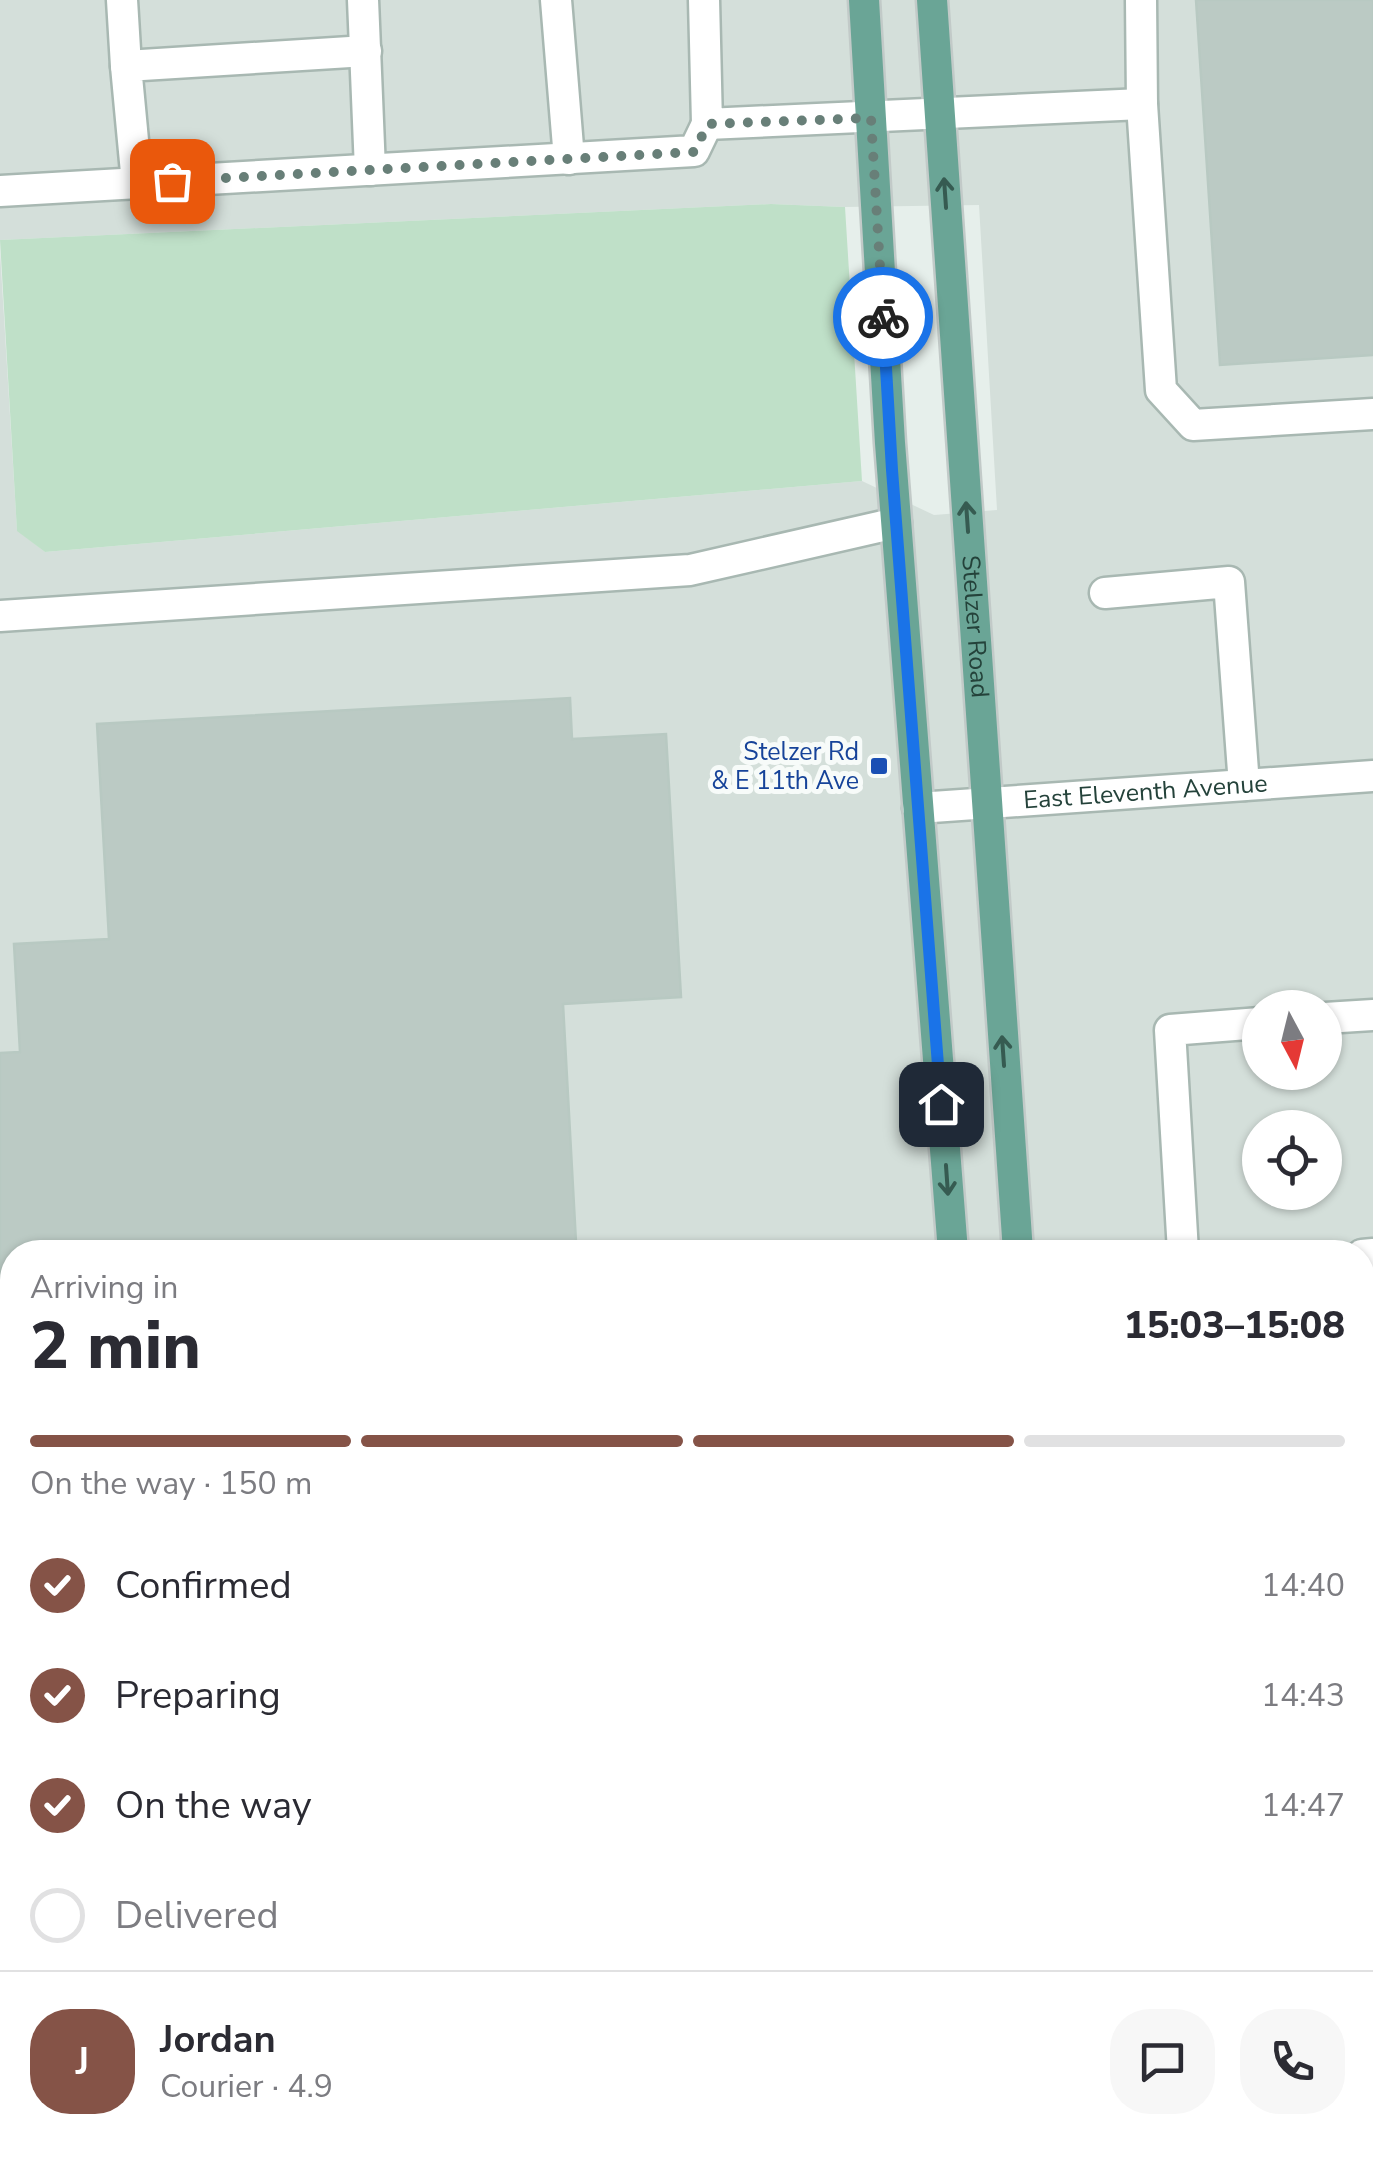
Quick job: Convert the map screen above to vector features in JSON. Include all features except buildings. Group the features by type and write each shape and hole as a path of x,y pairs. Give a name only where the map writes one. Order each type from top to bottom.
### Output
{"main road":[{"path":"864,0 896,523 951,1240"},
{"name":"Stelzer Road","path":"932,0 1017,1240"}],"street":[{"path":"122,0 137,183"},
{"path":"363,0 370,170"},
{"path":"556,0 569,159"},
{"path":"0,191 694,152 708,124 704,0"},
{"path":"1141,0 1142,104 1161,390 1193,425 1373,414"},
{"path":"126,66 366,51"},
{"path":"708,124 1142,104"},
{"path":"0,616 690,570 896,523"},
{"path":"1106,593 1228,582 1244,785"},
{"name":"East Eleventh Avenue","path":"918,808 1373,776"},
{"path":"1342,1017 1373,1015"},
{"path":"1182,1240 1170,1030 1242,1024"}],"shaded area":[{"path":"0,0 1373,0 1373,1240 0,1240 0,252 17,530 45,552 862,481 934,515 997,510 979,205 771,204 0,240"}],"green space":[{"path":"771,204 845,207 862,481 45,552 17,531 0,240"}],"way so far":[{"path":"172,181 694,152 708,124 871,118 883,317"}],"place":[{"name":"Stelzer Rd & E 11th Ave","path":"879,766"}],"route":[{"path":"883,317 941,1104"}]}
